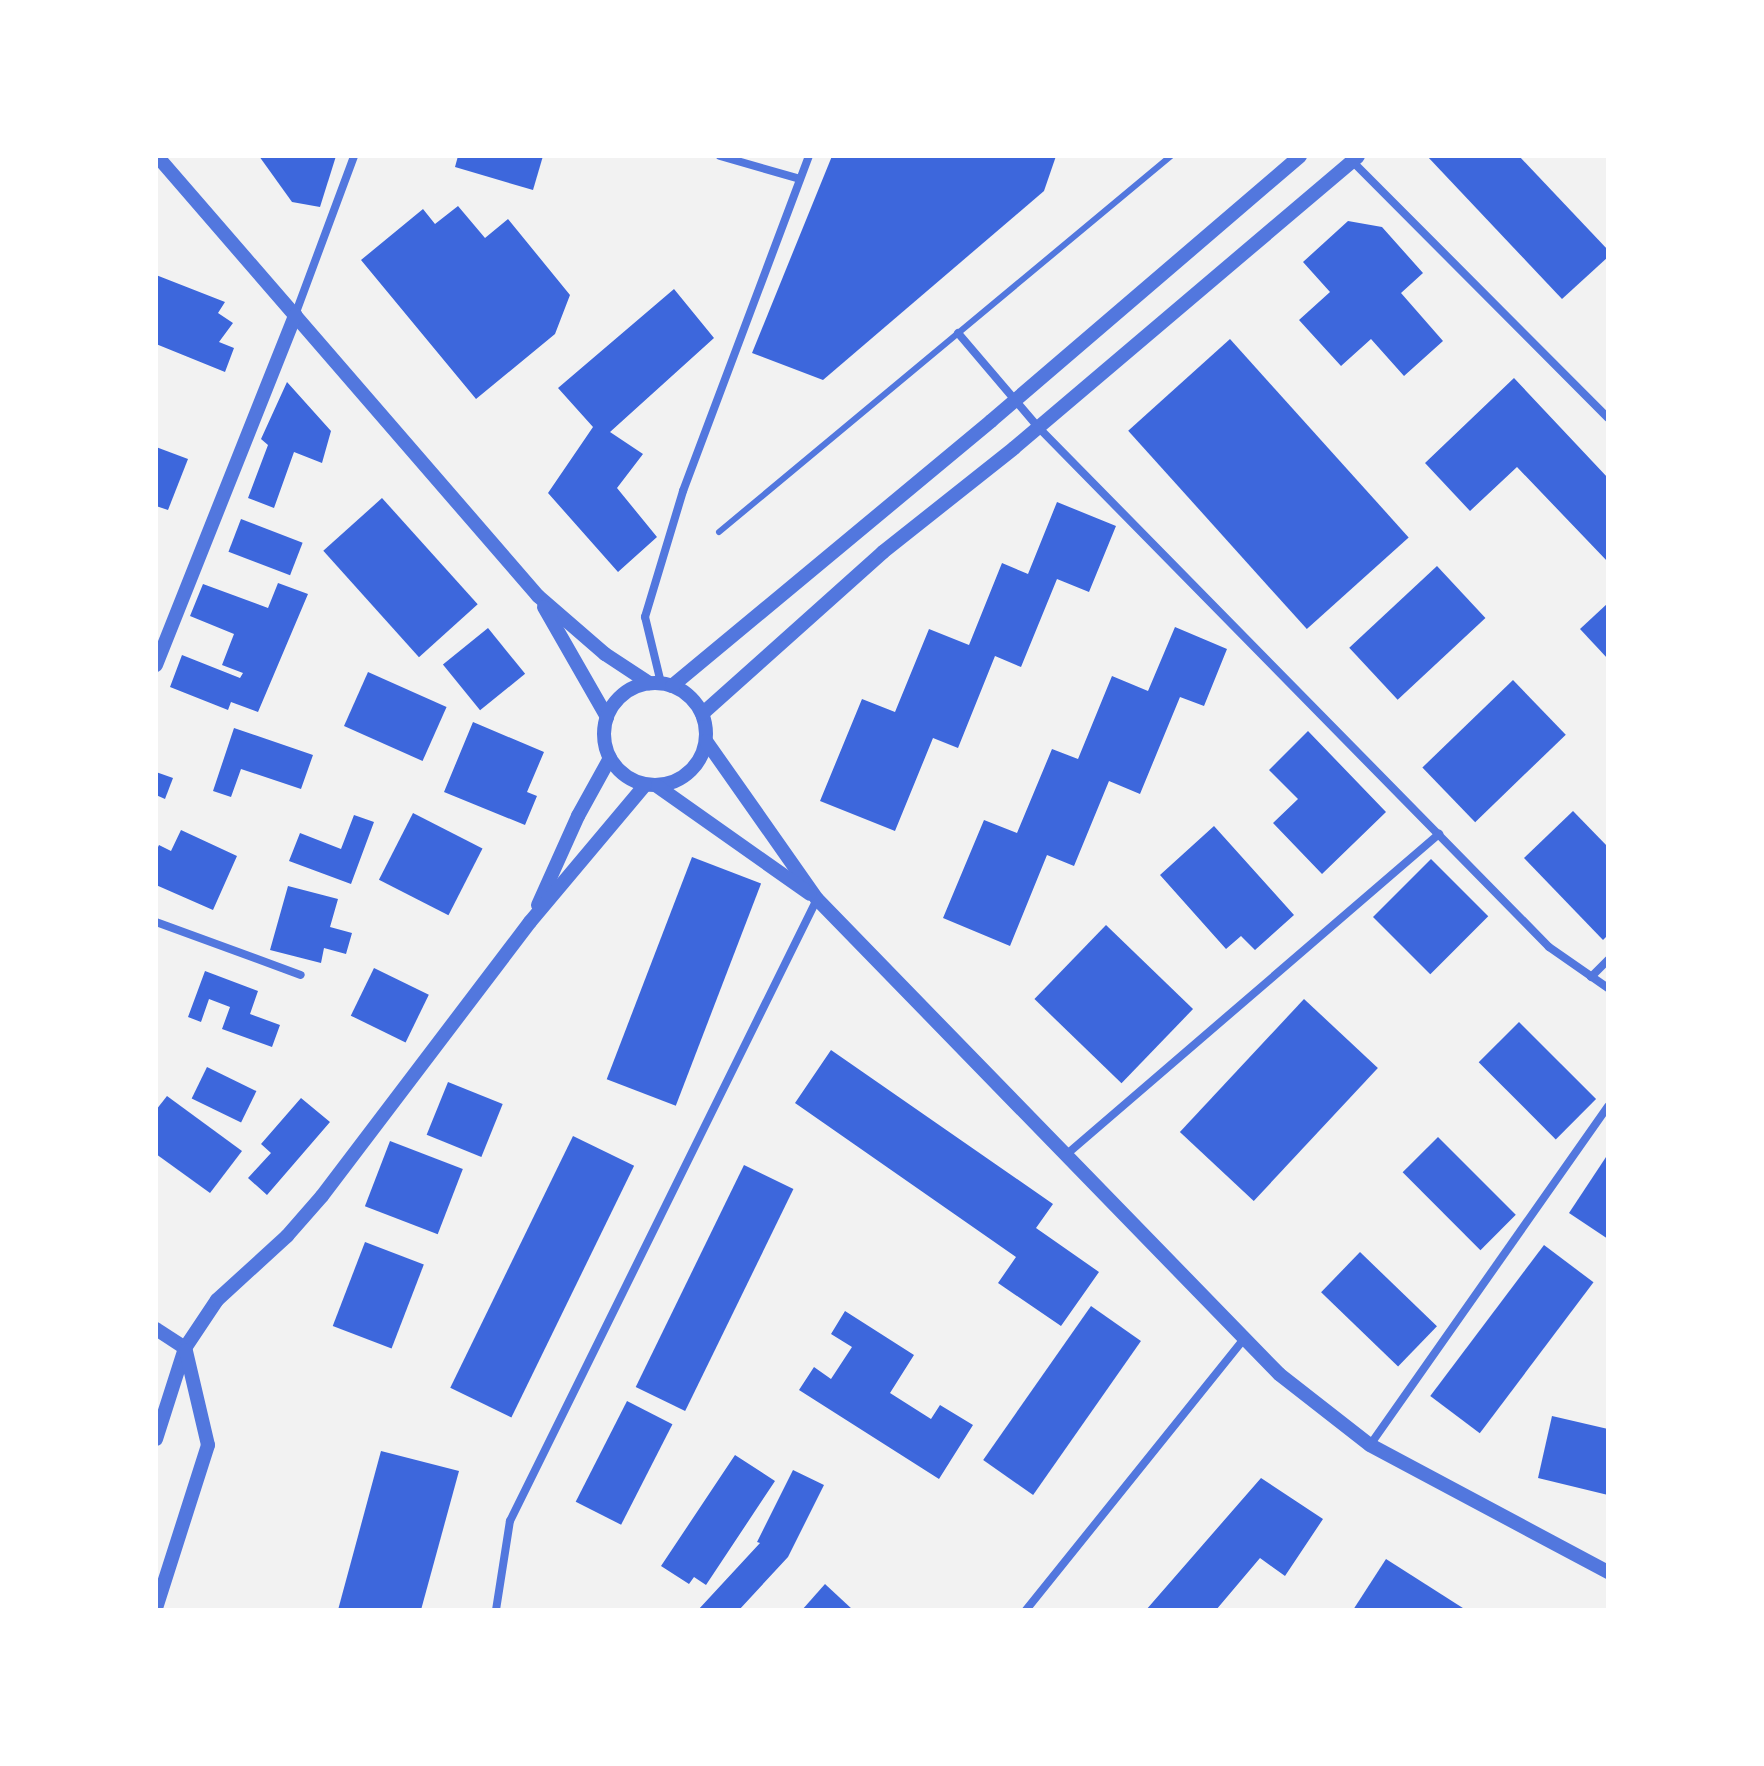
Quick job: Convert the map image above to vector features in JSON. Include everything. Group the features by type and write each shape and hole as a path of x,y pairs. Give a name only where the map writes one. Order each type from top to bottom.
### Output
{"street":[{"path":"157,156 538,596 605,654 690,697 702,714 706,741 817,899 1279,1374 1370,1445 1608,1572"},
{"path":"156,665 295,315 354,156"},
{"path":"720,156 800,179"},
{"path":"661,684 645,617 683,491 809,156"},
{"path":"817,899 651,785 625,776 610,758 604,738 607,717 624,694 661,684 1017,399 1300,156"},
{"path":"702,714 883,552 1038,427 1353,158 1608,418"},
{"path":"958,333 1038,427 1549,947 1608,988"},
{"path":"538,596 607,717"},
{"path":"156,1439 185,1348 217,1300 287,1236 322,1196 445,1039 530,922 651,785 685,776 699,761 706,741"},
{"path":"530,922 578,816 610,758"},
{"path":"1067,1154 1439,834"},
{"path":"496,1610 510,1521 817,899"},
{"path":"156,922 301,975"},
{"path":"1591,977 1608,960"},
{"path":"1370,1445 1608,1106"},
{"path":"156,1329 185,1348 208,1445 156,1608"},
{"path":"1026,1610 1245,1338"}],"lane":[{"path":"719,532 1171,156"}],"building":[{"path":"259,156 336,156 320,207 292,202"},
{"path":"458,156 543,156 533,190 455,167"},
{"path":"832,156 1056,156 1044,191 823,380 752,353"},
{"path":"1427,156 1519,156 1608,250 1608,257 1562,299"},
{"path":"458,206 485,238 508,219 570,295 555,334 476,399 361,260 423,209 435,224"},
{"path":"1348,221 1382,227 1423,273 1401,293 1443,341 1404,376 1371,339 1341,366 1299,320 1330,292 1303,262"},
{"path":"156,275 225,302 218,313 233,323 219,342 234,348 225,372 156,344"},
{"path":"674,289 714,338 610,432 643,454 617,488 657,537 618,572 548,493 593,427 558,388"},
{"path":"1230,339 1409,537 1307,629 1128,431"},
{"path":"1514,378 1608,478 1608,562 1517,467 1470,511 1425,463"},
{"path":"287,382 331,431 322,463 294,452 274,508 248,498 268,445 261,439"},
{"path":"156,447 188,459 168,510 156,506"},
{"path":"382,498 478,604 419,657 323,551"},
{"path":"1057,502 1116,526 1089,592 1057,579 1021,667 995,656 958,748 933,738 895,831 820,801 862,699 895,712 929,629 969,645 1002,563 1028,574"},
{"path":"241,519 303,543 290,575 228,552"},
{"path":"1437,566 1485,618 1398,700 1349,648"},
{"path":"278,583 308,594 258,712 231,702 228,710 170,687 182,655 240,678 243,673 222,665 234,634 190,616 203,584 268,608"},
{"path":"1608,603 1608,659 1580,629"},
{"path":"1175,627 1227,649 1204,706 1180,697 1140,794 1109,781 1074,866 1047,855 1010,946 943,918 984,820 1017,833 1052,749 1078,759 1112,676 1148,691"},
{"path":"488,628 525,674 480,710 443,665"},
{"path":"368,672 447,707 423,761 344,726"},
{"path":"1513,680 1566,735 1475,822 1422,768"},
{"path":"473,722 544,752 527,792 537,796 525,825 444,792"},
{"path":"234,728 313,755 301,789 241,769 231,797 213,791"},
{"path":"1308,731 1386,812 1322,874 1273,823 1298,799 1269,770"},
{"path":"156,772 173,778 165,799 156,795"},
{"path":"1573,811 1608,847 1608,935 1603,940 1524,858"},
{"path":"413,813 482,848 448,915 379,880"},
{"path":"354,815 374,822 351,884 289,861 300,833 341,849"},
{"path":"1214,826 1294,915 1255,950 1241,936 1226,949 1160,875"},
{"path":"181,830 237,856 213,910 156,885 156,851 159,845 171,851"},
{"path":"692,857 761,884 676,1106 607,1079"},
{"path":"1431,859 1488,916 1430,974 1373,917"},
{"path":"288,886 338,899 330,927 352,933 346,954 324,948 321,963 270,950"},
{"path":"1106,925 1193,1009 1121,1083 1034,999"},
{"path":"374,968 429,995 406,1042 351,1016"},
{"path":"205,971 258,991 250,1014 280,1025 272,1047 222,1029 230,1007 209,999 201,1022 188,1017"},
{"path":"1304,999 1378,1068 1254,1201 1180,1132"},
{"path":"1519,1022 1596,1099 1556,1139 1479,1062"},
{"path":"831,1050 1053,1204 1036,1228 1099,1272 1061,1326 998,1283 1016,1257 795,1103"},
{"path":"207,1067 256,1091 241,1123 192,1098"},
{"path":"448,1082 503,1104 481,1157 427,1135"},
{"path":"167,1096 242,1151 210,1193 156,1154 156,1110"},
{"path":"301,1098 330,1122 267,1195 248,1178 271,1153 261,1144"},
{"path":"573,1136 634,1166 511,1417 450,1388"},
{"path":"1438,1137 1516,1215 1480,1250 1403,1172"},
{"path":"390,1141 463,1169 438,1234 365,1206"},
{"path":"1608,1154 1608,1239 1569,1213"},
{"path":"744,1165 793,1189 685,1411 636,1387"},
{"path":"365,1242 424,1265 392,1349 333,1326"},
{"path":"1544,1245 1594,1282 1480,1433 1430,1396"},
{"path":"1360,1252 1437,1326 1398,1367 1321,1292"},
{"path":"1091,1306 1141,1341 1033,1495 983,1460"},
{"path":"845,1311 914,1355 890,1393 931,1419 940,1405 973,1425 939,1479 799,1390 814,1367 831,1379 852,1347 831,1334"},
{"path":"627,1401 672,1424 621,1525 576,1502"},
{"path":"1552,1416 1608,1429 1608,1495 1538,1478"},
{"path":"381,1451 459,1471 421,1610 338,1610"},
{"path":"735,1455 775,1481 706,1585 694,1577 689,1584 661,1566"},
{"path":"793,1470 824,1485 788,1557 739,1610 698,1610 760,1543 757,1542"},
{"path":"1261,1478 1323,1519 1285,1576 1260,1558 1216,1610 1146,1610"},
{"path":"1386,1559 1466,1610 1353,1610"},
{"path":"825,1584 853,1610 802,1610"}]}
